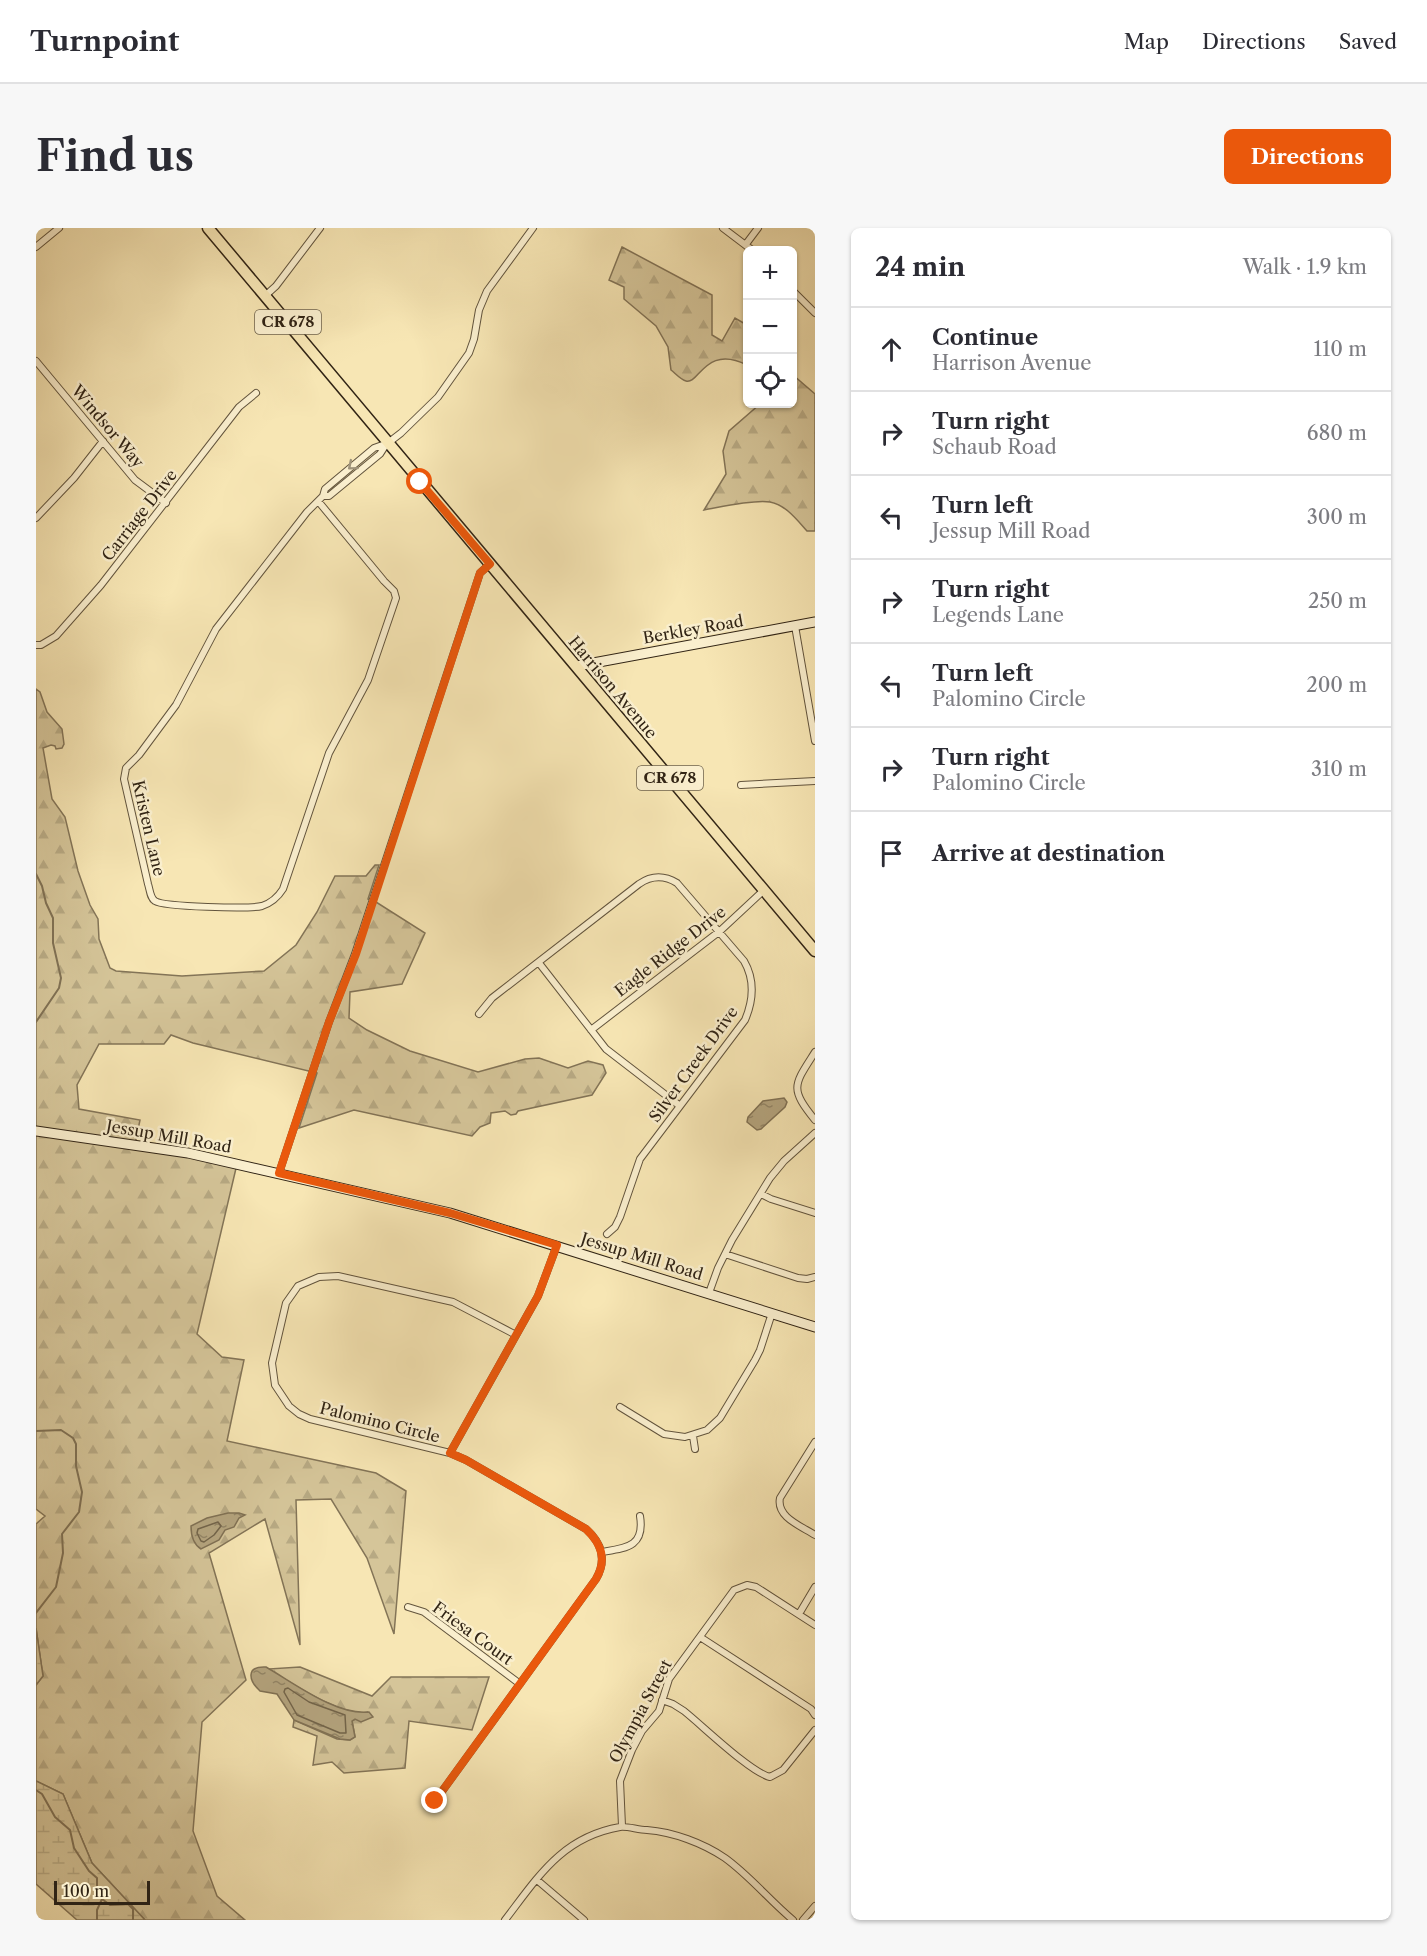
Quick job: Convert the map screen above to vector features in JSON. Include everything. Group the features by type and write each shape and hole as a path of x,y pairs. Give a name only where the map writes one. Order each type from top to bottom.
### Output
{"main road":[{"name":"CR 678","path":"208,228 388,443"},
{"name":"Harrison Avenue","path":"388,443 815,951"}],"street":[{"path":"36,247 59,228"},
{"path":"266,295 276,286 320,228"},
{"name":"Kristen Lane","path":"318,501 396,594 368,680 332,745 283,889 275,898 265,905 254,907 156,902 152,898 148,884 124,779 124,770 139,755 176,705 216,630 307,512 318,501 323,496 329,496 380,454 388,443 429,407 459,369 473,342 484,297 533,228"},
{"path":"723,228 746,244 758,228"},
{"path":"797,295 815,313"},
{"name":"Windsor Way","path":"36,361 135,480 166,503"},
{"name":"Carriage Drive","path":"36,645 41,645 56,636 64,628 166,503 239,407 256,393"},
{"path":"36,518 74,478 103,441"},
{"path":"279,1173 329,1022 356,954 480,573 490,564"},
{"name":"Berkley Road","path":"577,666 815,622"},
{"path":"795,626 815,741"},
{"path":"741,785 815,781"},
{"name":"Silver Creek Drive","path":"479,1014 492,998 639,884 655,877 669,878 677,883 720,931 748,968 752,991 745,1020 640,1159 620,1217 615,1227 607,1233"},
{"name":"Eagle Ridge Drive","path":"591,1030 720,931 763,891"},
{"path":"539,963 614,1057 680,1106"},
{"path":"815,1052 798,1080 797,1089 800,1101 815,1120"},
{"name":"Jessup Mill Road","path":"36,1131 160,1148 450,1213 815,1327"},
{"path":"710,1293 725,1254 770,1178 784,1161 815,1133"},
{"path":"761,1194 815,1213"},
{"path":"450,1453 538,1296 557,1245"},
{"path":"725,1254 802,1279 815,1277"},
{"name":"Palomino Circle","path":"516,1335 463,1305 325,1275 298,1286 284,1310 272,1363 275,1384 289,1406 310,1419 450,1453 466,1460 586,1529 597,1540 602,1552"},
{"path":"620,1407 664,1434 693,1436 707,1430 720,1418 760,1350 772,1313"},
{"path":"693,1436 695,1449"},
{"path":"815,1442 780,1498 779,1504 787,1517 815,1535"},
{"path":"435,1801 596,1579 603,1563 602,1552 625,1548 637,1540 642,1532 640,1516"},
{"name":"Olympia Street","path":"622,1826 620,1781 625,1766 642,1731 659,1711 669,1679 734,1590 747,1585 761,1590 799,1614"},
{"path":"815,1587 799,1614 815,1625"},
{"name":"Friesa Court","path":"408,1607 424,1612 520,1684"},
{"path":"700,1637 810,1709 815,1715"},
{"path":"662,1700 684,1711 750,1766 763,1776 770,1778 783,1770 815,1730"},
{"path":"505,1920 545,1867 567,1849 594,1834 622,1826 668,1833 712,1850 738,1869 793,1920"},
{"path":"537,1880 584,1920"},
{"path":"803,1920 815,1906"}],"green space":[{"path":"622,247 712,295 712,335 722,341 735,318 743,323 743,364 722,359 713,362 691,381 680,378 671,370 668,347 656,326 624,299 624,287 609,280"},
{"path":"797,378 815,394 815,531 807,531 786,510 770,502 747,502 704,510 726,474 723,451 729,431 755,408 797,408"},
{"path":"36,689 40,692 47,712 62,729 64,744 62,748 56,749 51,745 43,748 52,799 65,817 78,871 90,905 98,919 99,939 110,968 116,971 182,976 264,971 296,945 317,912 335,876 366,876 375,865 379,865 368,899 425,933 402,984 350,992 349,1018 367,1030 410,1051 478,1072 525,1059 539,1058 568,1068 588,1061 603,1065 606,1073 592,1095 518,1111 511,1115 505,1111 491,1113 490,1123 480,1127 472,1136 354,1110 299,1128 317,1073 193,1043 171,1035 164,1044 99,1044 77,1085 79,1109 140,1120 135,1144 237,1164 197,1334 222,1357 244,1360 227,1441 376,1473 406,1491 394,1634 367,1558 331,1499 296,1500 300,1645 265,1519 209,1553 246,1680 202,1722 193,1831 217,1896 245,1920 145,1920 92,1863 63,1794 36,1781 36,1685 43,1676 36,1628 36,1524 45,1516 36,1509"},
{"path":"36,1628 43,1676 36,1685"},
{"path":"300,1667 372,1696 391,1677 489,1677 472,1730 409,1721 405,1768 344,1773 332,1762 313,1765 317,1736 293,1727 294,1720 337,1739 350,1740 355,1737 352,1721 368,1712 344,1710 302,1690 268,1669"},
{"path":"36,1781 63,1794 92,1863 145,1920 77,1920 36,1884"}],"water":[{"path":"784,1098 787,1102 785,1107 761,1129 757,1130 747,1122 748,1117 763,1101"},
{"path":"228,1513 245,1515 239,1518 234,1527 225,1530 219,1540 201,1549 198,1547 191,1533 191,1526 207,1518"},
{"path":"259,1667 266,1667 330,1704 357,1712 369,1712 373,1717 361,1722 355,1719 352,1721 355,1737 350,1740 340,1739 294,1720 277,1694 260,1691 253,1683 252,1672"}],"waterway":[{"path":"36,874 53,918 53,943 61,978 59,988 36,1022"},
{"path":"36,1431 61,1430 73,1438 76,1444 76,1466 82,1492 79,1512 62,1534 63,1553 56,1587 36,1613"},
{"path":"36,1790 42,1794 55,1817 70,1830 74,1848 89,1871 97,1878 97,1890 102,1899 97,1910 97,1920"},
{"path":"102,1899 110,1905 128,1904 133,1909 133,1920"}],"route":[{"path":"420,482 490,564 480,573 356,954 329,1022 279,1173 450,1213 557,1245 538,1296 450,1453 586,1529 597,1540 603,1556 601,1572 435,1801"}]}
